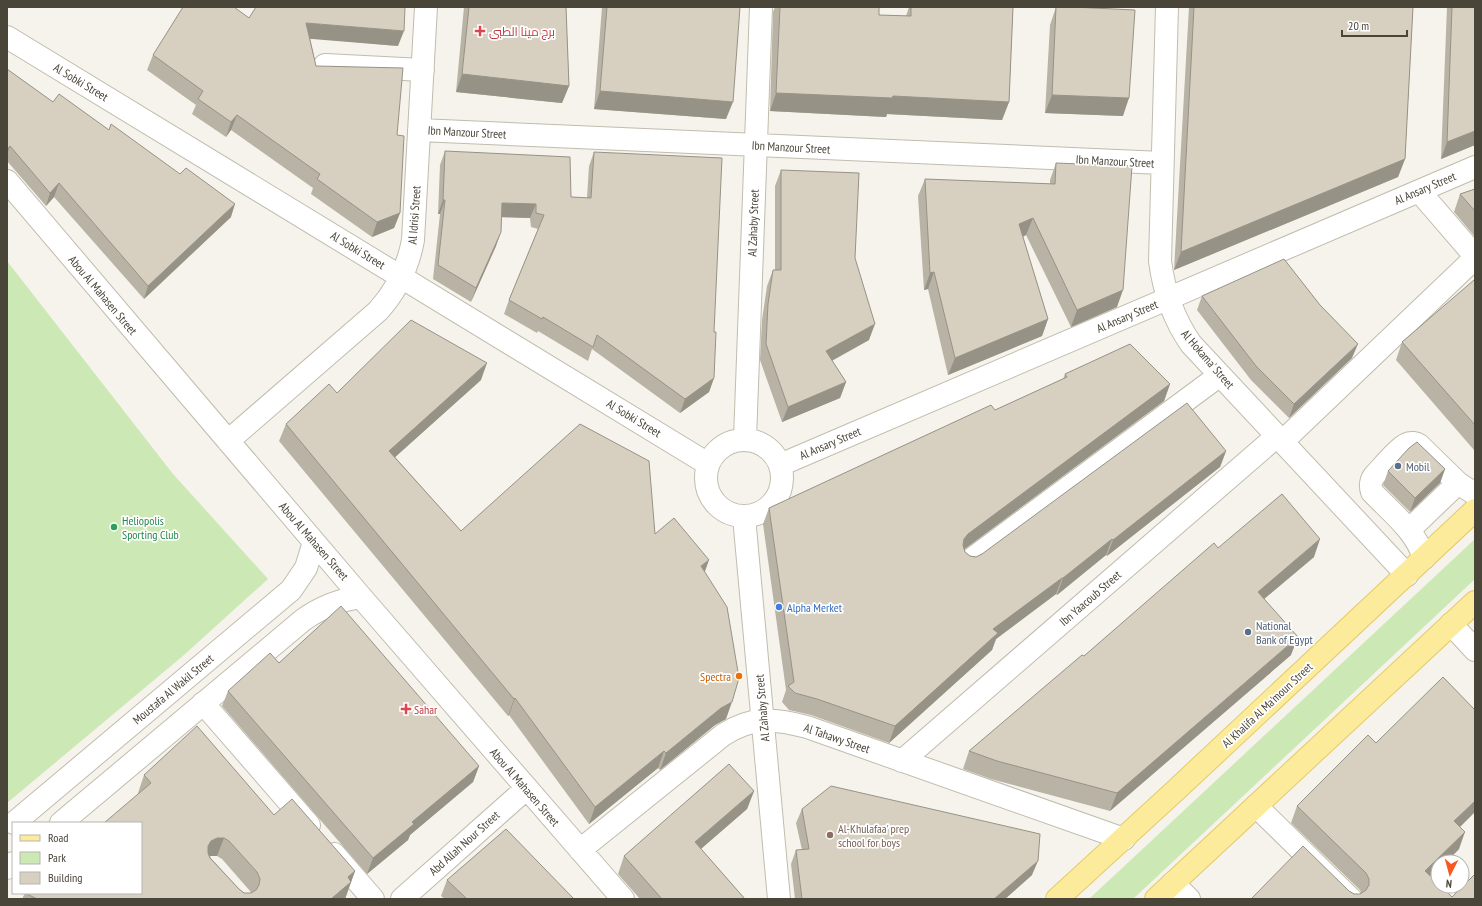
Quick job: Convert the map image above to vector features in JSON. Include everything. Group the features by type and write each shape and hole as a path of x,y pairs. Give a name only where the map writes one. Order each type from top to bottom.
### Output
{"main road":[{"name":"Al Khalifa Al Ma'moun Street","path":"1057,899 1124,839 1475,510"},
{"path":"1156,899 1475,602"}],"street":[{"name":"Al Idrisi Street","path":"228,441 378,311 392,295 402,276 411,253 413,240 426,7"},
{"name":"Al Zahaby Street","path":"744,440 761,7"},
{"name":"Al Hokama' Street","path":"1167,7 1160,261 1167,299 1181,330 1191,344 1407,575"},
{"name":"Al Sobki Street","path":"7,37 402,276 708,464"},
{"path":"325,65 423,70"},
{"name":"Ibn Manzour Street","path":"419,130 1162,163"},
{"name":"Al Ansary Street","path":"780,465 1475,167"},
{"name":"Abou Al Mahasen Street","path":"7,181 361,597 623,899"},
{"path":"1419,191 1475,257"},
{"name":"Ibn Yaacoub Street","path":"902,761 1280,439 1475,257"},
{"path":"968,561 1220,375"},
{"path":"744,440 754,441 770,449 780,465 782,485 775,500 764,511 744,517 733,515 724,511 715,504 709,495 705,474 712,456 719,449 726,444 744,440"},
{"path":"1409,530 1466,489 1420,445 1411,443 1404,446 1374,476 1370,487 1372,492 1409,530 1420,545 1424,558"},
{"name":"Al Zahaby Street","path":"744,517 779,899"},
{"name":"Moustafa Al Wakil Street","path":"16,822 290,590 306,568 314,542"},
{"path":"62,822 203,703 312,614 331,604 361,597"},
{"path":"1451,624 1475,650"},
{"path":"203,703 373,899"},
{"name":"Al Tahawy Street","path":"580,850 723,735 741,725 763,720 784,722 807,727 1124,839"},
{"name":"Abd Allah Nour Street","path":"402,899 527,788"},
{"path":"1256,806 1351,899"},
{"path":"1173,883 1189,899"}],"green space":[{"name":"Heliopolis Sporting Club","path":"7,261 173,474 268,579 184,655 7,803"},
{"path":"1475,539 1475,579 1133,899 1089,899"}],"building":[{"path":"183,7 234,7 249,18 256,7 405,7 404,31 306,23 316,66 403,68 397,135 404,136 400,213 377,222 317,179 320,174 237,115 231,122 198,99 203,91 153,55"},
{"path":"469,7 566,7 569,86 462,74"},
{"path":"607,7 740,7 733,102 600,91"},
{"path":"780,7 879,7 879,15 911,16 911,7 1013,7 1009,102 893,96 892,98 776,93"},
{"path":"1056,7 1135,10 1129,98 1052,95"},
{"path":"1194,7 1413,7 1405,159 1181,252"},
{"path":"1452,7 1475,7 1475,131 1447,142"},
{"path":"7,69 53,102 59,94 109,130 111,124 180,174 186,168 235,204 148,286 59,183 50,193 10,146 7,150"},
{"path":"445,151 570,157 571,197 591,198 594,152 722,158 714,332 716,332 714,378 685,399 597,335 593,347 543,317 542,319 509,300 544,215 536,213 536,204 502,203 501,232 476,288 438,265 445,200 443,200"},
{"path":"1056,163 1132,166 1123,290 1077,310 1033,218 1019,224 1048,319 955,358 934,272 930,273 925,179 1055,184"},
{"path":"781,170 859,173 855,258 875,324 826,351 846,382 788,407 766,344 768,304 773,270 781,270"},
{"path":"1475,189 1475,211 1460,194"},
{"path":"1284,259 1320,305 1358,344 1294,404 1256,366 1202,296"},
{"path":"1474,280 1475,281 1475,425 1402,342"},
{"path":"411,320 487,363 389,451 461,531 580,424 649,461 655,534 674,518 709,560 701,566 727,607 739,678 732,702 721,708 666,753 664,751 595,807 515,698 514,699 286,424 329,384 337,393"},
{"path":"1130,344 1170,384 968,534 964,539 963,545 965,552 970,556 976,557 982,554 1187,403 1226,451 1113,540 1112,539 1063,578 993,629 998,633 895,726 795,693 788,686 794,682 769,508 991,405 995,410 1067,377 1065,374"},
{"path":"1417,442 1445,469 1415,498 1388,471 1409,448"},
{"path":"1282,494 1320,539 1258,592 1298,637 1117,793 997,761 969,751 1082,655 1084,656 1214,543 1218,548"},
{"path":"341,606 479,766 412,822 414,824 373,858 228,691 270,653 279,663"},
{"path":"1443,677 1475,710 1475,801 1454,821 1465,832 1442,854 1430,854 1430,866 1425,871 1430,876 1430,894 1449,894 1452,897 1455,894 1470,894 1470,879 1475,874 1475,899 1251,899 1303,846 1349,891 1354,894 1360,894 1366,890 1369,885 1369,879 1366,873 1297,806 1368,735 1376,743"},
{"path":"197,726 274,815 292,799 355,871 348,877 351,882 331,899 37,899 27,894 142,894 142,822 105,822 151,783 144,775","holes":["217,838 224,838 229,841 257,872 260,879 256,890 251,893 244,893 239,889 210,858 208,846 211,841"]},
{"path":"729,764 754,791 695,842 745,899 662,899 624,856"},
{"name":"Al-Khulafaa' prep school for boys","path":"831,786 1040,834 1038,861 994,899 802,899 796,850 809,849 802,809"},
{"path":"506,829 574,899 467,899 447,880"}],"place":[{"name":"برج مينا الطبى","path":"480,31"},
{"name":"Mobil","path":"1398,466"},
{"name":"Heliopolis Sporting Club","path":"114,527"},
{"name":"Alpha Merket","path":"779,607"},
{"name":"National Bank of Egypt","path":"1248,632"},
{"name":"Spectra","path":"739,676"},
{"name":"Sahar","path":"406,709"},
{"name":"Al-Khulafaa' prep school for boys","path":"830,835"}]}
